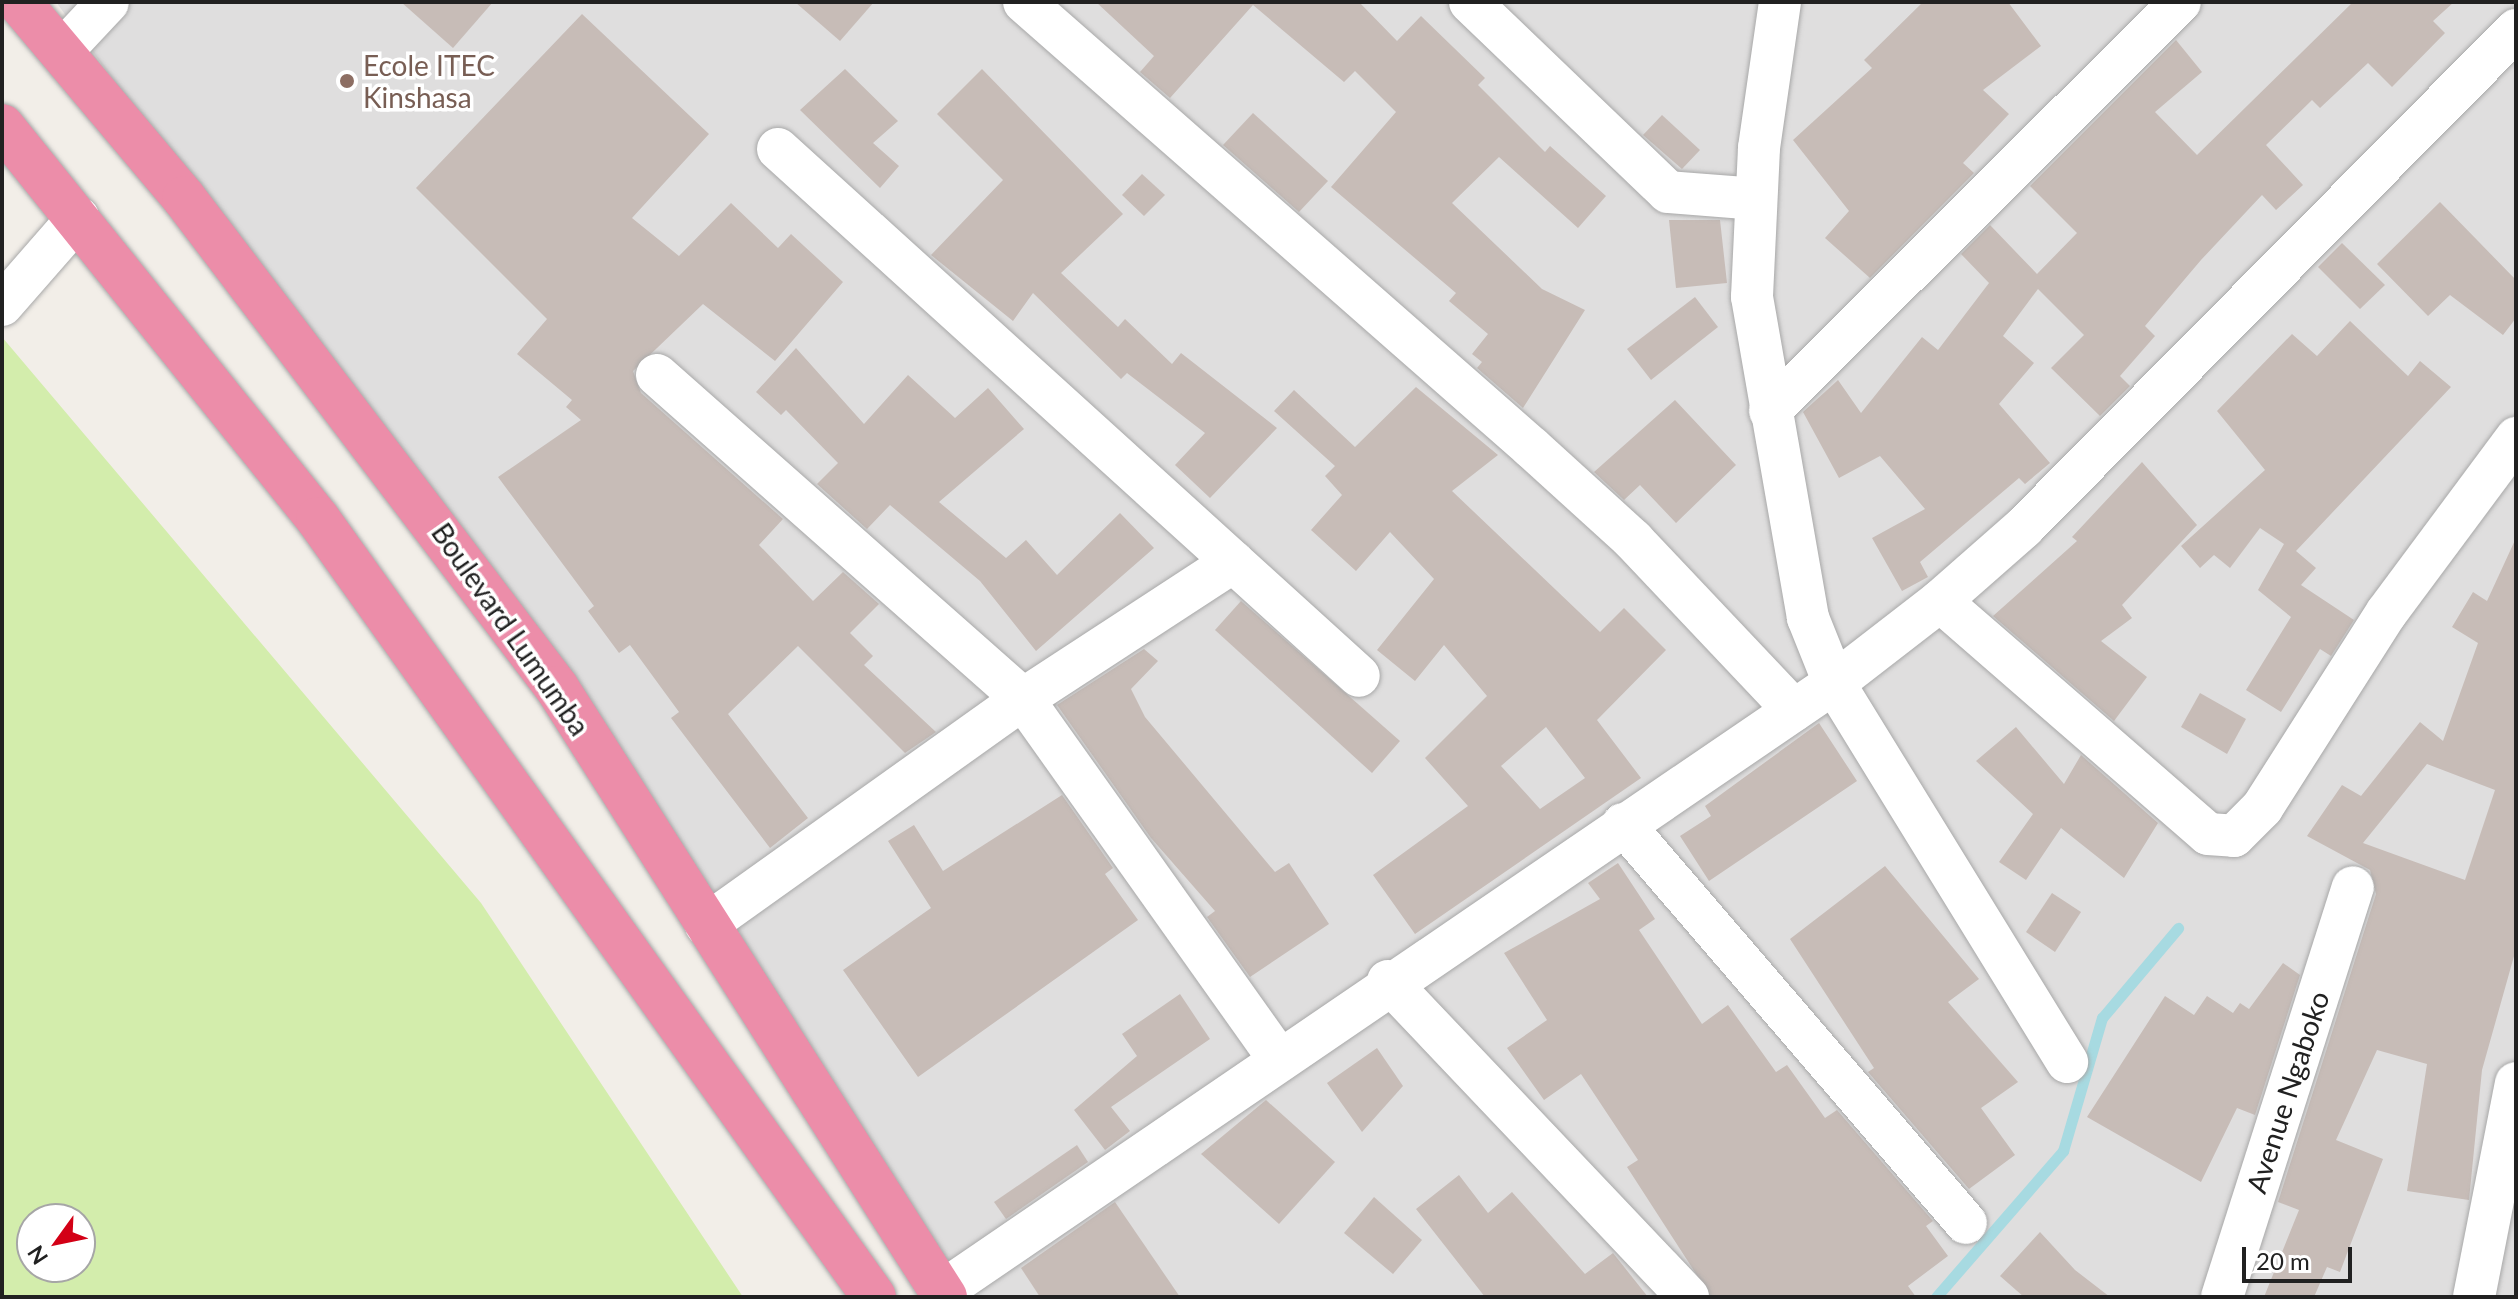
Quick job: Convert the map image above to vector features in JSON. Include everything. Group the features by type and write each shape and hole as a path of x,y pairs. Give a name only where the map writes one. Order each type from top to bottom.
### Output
{"highway":[{"name":"Boulevard Lumumba","path":"19,2 62,51 423,504 557,688 943,1294"},
{"path":"2,126 318,519 874,1297"}],"street":[{"path":"62,51 108,2"},
{"path":"1024,2 1633,540 1794,710"},
{"path":"1470,2 1668,192 1756,199"},
{"path":"1770,411 2180,2"},
{"path":"1786,7 1756,199 1752,297 1808,618 1834,683 2067,1062"},
{"path":"943,1294 1388,981 1834,683 1940,601 2023,528 2516,30"},
{"path":"778,149 1359,676"},
{"path":"2,305 78,218"},
{"path":"657,375 1023,699 1278,1058"},
{"path":"1940,601 2208,834 2234,836 2257,815 2387,612 2516,438"},
{"path":"706,925 1023,699 1233,562"},
{"path":"1623,824 1966,1223"},
{"name":"Avenue Ngaboko","path":"2222,1297 2353,887"},
{"path":"1388,981 1688,1297"},
{"path":"2474,1297 2516,1083"}],"shaded area":[{"path":"56,2 2516,2 2516,1297 963,1297 624,774"}],"green space":[{"path":"2,337 481,903 743,1297 2,1297"}],"building":[{"path":"401,2 493,2 453,48"},
{"path":"795,2 874,2 840,41"},
{"path":"1096,2 1359,2 1397,41 1421,16 1485,78 1478,85 1545,152 1550,146 1606,196 1578,228 1499,157 1452,203 1542,289 1585,310 1523,408 1477,368 1482,362 1472,354 1488,334 1449,301 1456,293 1331,187 1396,112 1355,71 1344,82 1253,5 1170,98 1140,72 1154,56"},
{"path":"1923,2 2008,2 2041,46 1983,90 2009,114 1963,163 1974,173 1870,278 1825,238 1849,211 1793,140 1872,68 1864,60"},
{"path":"2353,2 2454,2 2433,21 2445,33 2392,87 2368,63 2320,108 2312,100 2266,145 2303,185 2276,210 2262,195 2201,260 2145,326 2155,336 2120,376 2130,386 2100,416 2051,368 2084,335 2038,289 2003,336 2034,363 1999,404 2050,463 2025,484 2019,478 1920,562 1928,577 1902,591 1872,538 1925,509 1880,456 1839,478 1803,412 1838,380 1861,413 1922,337 1938,350 1989,283 1961,254 1990,225 2037,274 2077,233 2030,186 2176,40 2202,72 2155,112 2197,155"},
{"path":"582,14 709,134 632,218 679,256 731,203 778,248 791,234 843,282 775,361 703,304 633,371 641,393 783,519 759,545 813,601 843,572 879,604 850,633 873,656 864,665 936,732 905,753 798,646 728,714 808,818 770,848 671,718 679,712 630,645 619,653 588,611 594,606 498,477 581,420 566,407 572,400 517,354 547,319 416,188"},
{"path":"845,69 898,121 873,143 899,166 880,188 800,110"},
{"path":"982,69 1123,214 1061,273 1118,327 1125,319 1172,364 1181,353 1277,428 1210,498 1175,465 1205,433 1127,373 1121,379 1033,293 1013,321 931,255 1003,180 937,114"},
{"path":"1253,113 1328,181 1299,212 1223,145"},
{"path":"1662,115 1700,150 1682,169 1643,135"},
{"path":"1142,174 1165,195 1144,216 1122,195"},
{"path":"2440,202 2516,280 2516,318 2503,335 2450,295 2428,316 2377,264"},
{"path":"1669,220 1720,220 1727,283 1676,288"},
{"path":"2342,243 2385,285 2360,309 2318,267"},
{"path":"1695,297 1718,327 1651,380 1627,349"},
{"path":"2350,321 2408,376 2420,361 2451,387 2296,551 2316,568 2301,585 2354,620 2331,656 2320,649 2281,712 2246,690 2291,617 2258,590 2284,544 2260,528 2230,568 2214,555 2200,568 2181,546 2265,470 2217,411 2292,334 2317,356"},
{"path":"796,348 864,424 908,375 955,418 988,388 1024,429 939,502 1006,558 1026,540 1057,575 1120,513 1154,548 1036,651 980,581 890,505 867,529 817,484 838,463 786,410 781,415 756,392"},
{"path":"1416,387 1498,455 1452,491 1600,632 1624,608 1666,650 1597,720 1641,778 1415,934 1373,875 1468,806 1425,758 1487,696 1444,645 1415,681 1377,650 1434,579 1390,532 1356,571 1311,530 1342,495 1325,476 1335,466 1274,411 1294,390 1355,447","holes":["1546,727 1585,778 1540,809 1501,766"]},
{"path":"1675,400 1736,465 1676,523 1640,485 1624,500 1594,472"},
{"path":"2142,462 2197,525 2122,605 2132,618 2101,641 2147,677 2114,721 1993,616 2077,541 2072,537"},
{"path":"2516,538 2516,949 2482,1070 2469,1200 2407,1191 2427,1064 2377,1050 2336,1140 2383,1159 2340,1272 2327,1267 2314,1297 2264,1297 2299,1210 2278,1202 2376,894 2370,870 2307,836 2342,785 2361,796 2420,722 2443,741 2478,643 2452,627 2473,592 2487,601","holes":["2427,764 2495,790 2465,880 2363,843"]},
{"path":"1241,601 1400,741 1372,773 1215,630"},
{"path":"1144,649 1158,661 1131,689 1145,717 1275,872 1289,863 1329,924 1250,977 1207,917 1215,911 1151,838 1057,705"},
{"path":"2200,693 2246,719 2227,754 2181,727"},
{"path":"1819,723 1857,781 1709,881 1680,836 1711,816 1705,806"},
{"path":"2016,727 2064,784 2081,755 2158,823 2124,878 2061,828 2026,880 1999,862 2033,814 1976,761"},
{"path":"1062,795 1113,868 1105,874 1138,920 918,1077 843,970 931,908 888,841 914,825 943,871"},
{"path":"1618,863 1655,919 1639,930 1702,1024 1728,1005 1776,1072 1787,1065 1825,1118 1837,1110 1933,1221 1926,1226 1948,1256 1908,1286 1916,1297 1711,1297 1627,1167 1638,1160 1581,1074 1544,1100 1507,1048 1547,1020 1504,953 1600,899 1588,883"},
{"path":"1885,866 1979,979 1948,1002 2018,1082 1981,1108 2015,1155 1969,1189 1868,1072 1874,1068 1790,939"},
{"path":"2052,893 2081,912 2055,952 2026,932"},
{"path":"2283,963 2300,975 2255,1115 2237,1108 2201,1182 2087,1117 2165,996 2194,1015 2207,996 2233,1013 2240,1003 2249,1009"},
{"path":"1180,994 1210,1039 1111,1107 1130,1131 1105,1150 1074,1110 1137,1056 1122,1034"},
{"path":"1377,1048 1403,1086 1362,1132 1327,1083"},
{"path":"1266,1100 1335,1162 1279,1224 1201,1154"},
{"path":"1077,1145 1088,1162 1006,1219 994,1202"},
{"path":"1459,1175 1488,1213 1512,1192 1585,1274 1613,1253 1648,1297 1485,1297 1416,1209"},
{"path":"1374,1197 1422,1240 1393,1274 1344,1233"},
{"path":"1115,1202 1180,1297 1040,1297 1021,1268"},
{"path":"2040,1232 2075,1270 2110,1297 2024,1297 2000,1276"}],"waterway":[{"path":"1936,1297 2063,1151 2102,1018 2178,928"}],"place":[{"name":"Ecole ITEC Kinshasa","path":"347,81"}]}
